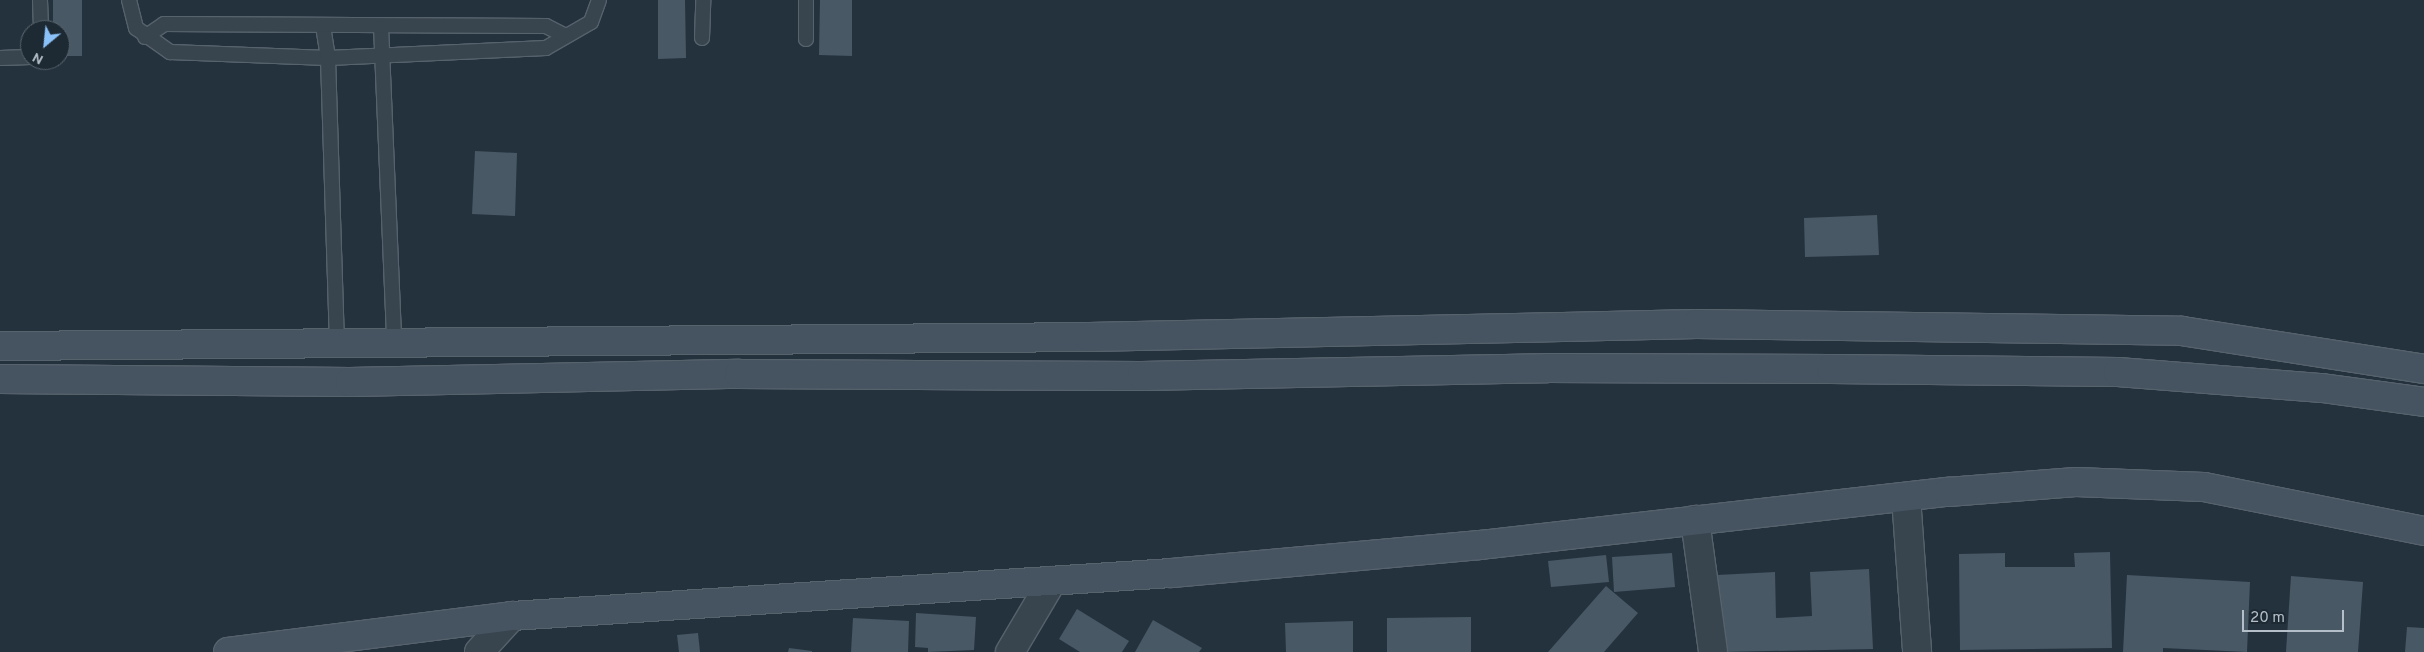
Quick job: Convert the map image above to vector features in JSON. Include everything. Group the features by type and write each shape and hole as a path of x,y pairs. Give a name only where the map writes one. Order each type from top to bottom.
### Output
{"main road":[{"path":"0,346 1089,337 1707,324 2182,332 2424,369"},
{"path":"0,379 350,382 739,374 1142,376 1547,368 1841,369 2118,372 2322,388 2424,402"},
{"path":"228,652 512,616 1052,581 1480,545 1906,497 2076,482 2204,487 2424,531"}],"street":[{"path":"1906,497 1917,652"},
{"path":"1695,520 1712,652"},
{"path":"1010,652 1052,581"},
{"path":"479,652 512,616"}],"lane":[{"path":"40,0 41,20"},
{"path":"129,0 136,28 145,37 170,52 328,58 546,48 591,22 599,0"},
{"path":"702,38 703,0"},
{"path":"806,0 806,39"},
{"path":"145,37 164,24 546,26 566,36"},
{"path":"323,26 328,58 337,342"},
{"path":"381,26 394,342"},
{"path":"0,58 20,57"}],"building":[{"path":"53,0 82,0 82,56 70,56 70,20 53,20"},
{"path":"658,0 685,0 686,58 658,59"},
{"path":"820,0 852,0 852,56 819,55"},
{"path":"475,151 517,153 515,216 472,214"},
{"path":"1877,215 1879,255 1805,257 1804,218"},
{"path":"2110,552 2112,648 1960,650 1959,554 2005,553 2005,567 2075,567 2074,553"},
{"path":"1672,553 1675,587 1614,592 1612,557"},
{"path":"1606,555 1609,582 1551,587 1548,561"},
{"path":"1869,569 1873,649 1721,652 1717,575 1775,572 1776,618 1812,616 1810,572"},
{"path":"2127,575 2250,582 2247,652 2163,648 2163,652 2123,652"},
{"path":"2291,576 2363,582 2358,652 2286,652"},
{"path":"1606,586 1638,613 1604,652 1548,652"},
{"path":"1077,609 1129,641 1122,652 1080,652 1059,639"},
{"path":"916,613 976,617 974,650 928,652 928,648 915,647"},
{"path":"1471,617 1471,652 1387,652 1387,618"},
{"path":"853,618 909,621 908,652 851,652"},
{"path":"1153,620 1202,648 1199,652 1135,652"},
{"path":"1353,621 1353,652 1286,652 1285,623"},
{"path":"2407,627 2424,628 2424,652 2405,652"},
{"path":"698,633 700,652 679,652 677,635"},
{"path":"789,648 812,651 812,652 788,652"}]}
